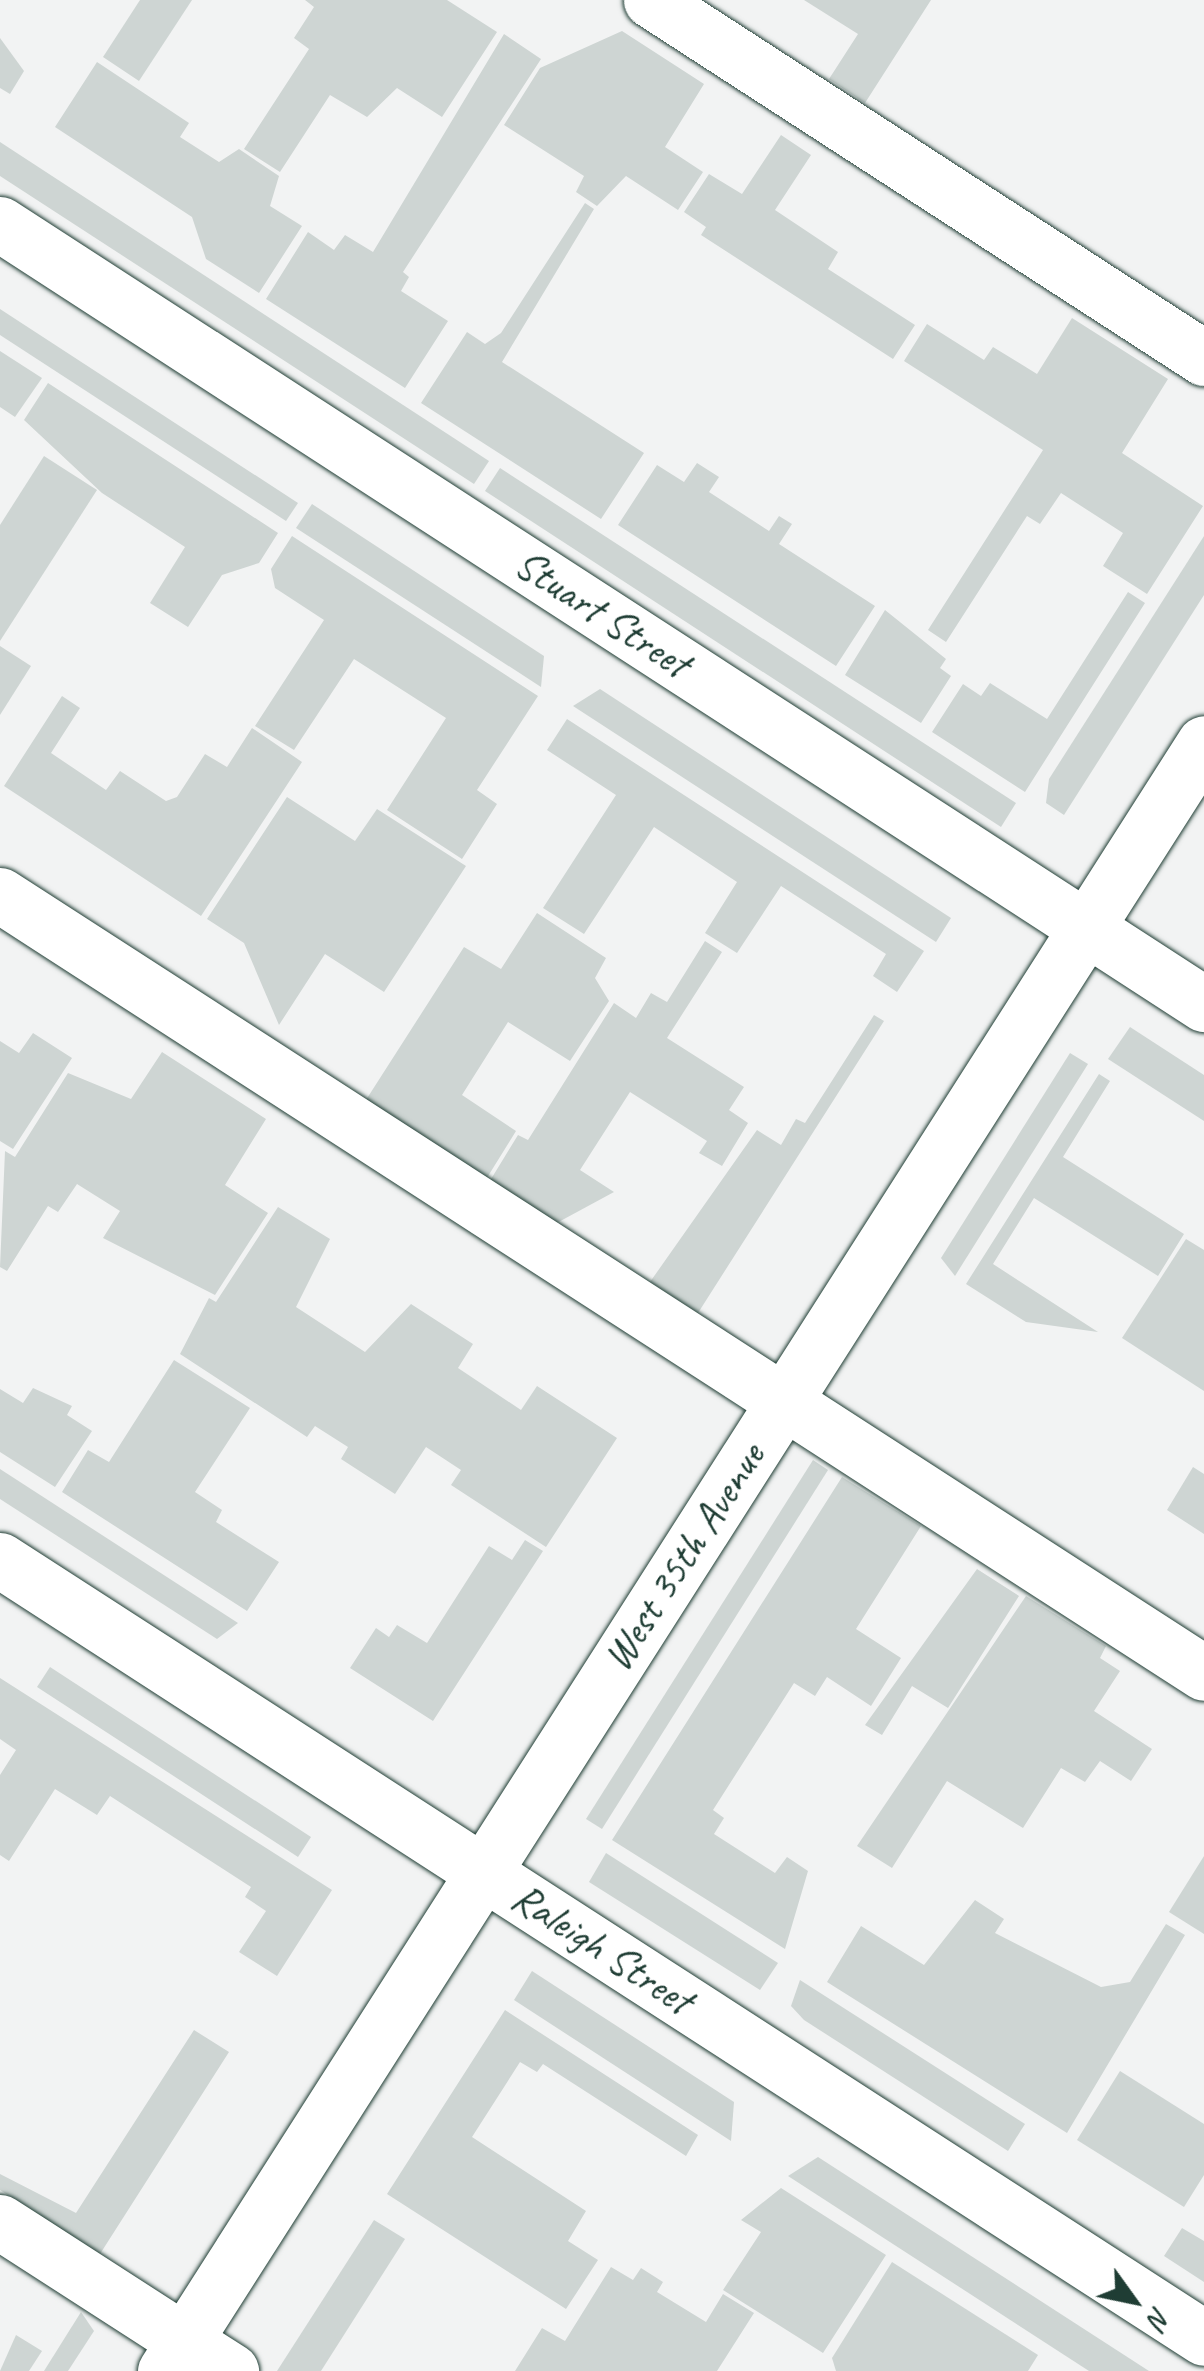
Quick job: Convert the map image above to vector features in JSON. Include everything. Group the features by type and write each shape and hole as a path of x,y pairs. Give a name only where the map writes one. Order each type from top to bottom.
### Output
{"street":[{"path":"651,0 1204,358"},
{"name":"Stuart Street","path":"0,224 1204,1004"},
{"name":"West 35th Avenue","path":"175,2356 1204,743"},
{"path":"0,895 1204,1673"},
{"name":"Raleigh Street","path":"0,1560 1204,2338"},
{"path":"0,2222 175,2356 231,2371"}],"shaded area":[{"path":"140,0 192,0 139,81 103,57"},
{"path":"305,0 447,0 497,32 442,117 397,88 367,117 330,95 280,172 244,149 309,49 294,38 314,7"},
{"path":"804,0 931,0 865,103 829,79 858,34"},
{"path":"622,31 704,84 665,147 703,172 678,210 626,176 597,206 576,192 584,176 504,125 540,68"},
{"path":"504,34 541,59 403,272 409,277 401,291 448,321 405,388 266,299 308,232 334,250 345,235 373,252"},
{"path":"0,38 24,71 10,94 0,88"},
{"path":"97,62 189,123 180,137 219,162 239,149 279,176 270,206 302,226 259,293 206,259 192,217 55,127"},
{"path":"781,135 811,155 775,210 838,252 828,269 915,325 893,359 701,235 706,227 684,212 709,174 742,194"},
{"path":"0,142 489,461 474,484 0,176"},
{"path":"585,203 594,209 502,362 644,453 601,519 421,403 467,332 485,344 501,333"},
{"path":"0,309 298,503 286,521 0,335"},
{"path":"1072,318 1168,379 1122,453 1203,506 1147,594 1103,566 1123,533 1061,493 1040,524 1027,516 946,642 928,630 1043,450 904,361 927,324 984,360 993,347 1037,374"},
{"path":"0,351 42,378 15,417 0,407"},
{"path":"48,383 278,533 259,563 222,575 188,627 150,603 185,547 102,493 24,420"},
{"path":"44,456 97,490 0,641 0,525"},
{"path":"697,463 719,477 709,492 769,531 779,516 792,524 779,544 875,606 836,666 618,525 657,465 684,482"},
{"path":"500,468 1016,803 1001,827 485,491"},
{"path":"312,504 544,656 541,687 296,528"},
{"path":"292,536 538,696 477,790 497,804 462,859 387,810 446,718 354,659 294,750 255,726 324,620 275,588 271,569"},
{"path":"1204,536 1204,595 1064,815 1046,803 1049,779"},
{"path":"1128,592 1145,603 1025,792 932,732 963,684 981,696 990,683 1047,719"},
{"path":"885,610 946,659 940,668 951,676 921,723 845,675"},
{"path":"0,646 31,666 0,715"},
{"path":"600,689 951,918 936,942 573,706"},
{"path":"62,696 80,708 51,753 106,790 120,771 166,801 177,797 205,754 227,767 252,728 302,762 201,916 4,786"},
{"path":"567,719 924,951 897,992 873,976 886,954 781,886 737,953 705,933 737,882 654,827 584,934 543,908 616,795 547,750"},
{"path":"287,797 355,841 377,809 466,866 384,992 325,954 279,1025 244,943 207,919"},
{"path":"537,913 606,958 595,978 609,1001 570,1061 508,1022 462,1095 516,1131 485,1181 364,1103 464,947 501,969"},
{"path":"705,941 722,952 667,1038 744,1087 729,1110 748,1123 722,1166 699,1153 707,1141 630,1092 580,1170 614,1192 553,1225 488,1184 518,1135 528,1140 614,1003 636,1018 651,993 667,1002"},
{"path":"874,1015 884,1021 698,1313 650,1282 757,1130 781,1145 796,1119 805,1123"},
{"path":"1130,1027 1204,1075 1204,1121 1108,1059"},
{"path":"33,1033 72,1058 13,1149 0,1141 0,1041 19,1053"},
{"path":"162,1052 266,1119 225,1185 268,1213 215,1295 103,1238 120,1211 77,1184 58,1212 48,1206 7,1271 0,1267 5,1151 15,1157 68,1073 131,1099"},
{"path":"1070,1053 1088,1064 955,1276 941,1258"},
{"path":"1099,1074 1110,1081 1063,1157 1184,1234 1158,1276 1034,1198 993,1264 1098,1332 1026,1322 966,1284"},
{"path":"278,1207 330,1239 296,1307 365,1352 411,1304 473,1344 458,1368 521,1410 537,1386 617,1438 546,1547 451,1485 461,1470 426,1447 395,1494 341,1459 348,1447 315,1426 307,1437 180,1354 209,1298 216,1302"},
{"path":"1186,1239 1204,1250 1204,1391 1122,1338"},
{"path":"174,1360 250,1408 195,1492 222,1510 216,1522 279,1562 247,1611 62,1492 88,1450 109,1462"},
{"path":"33,1388 72,1406 67,1415 92,1431 55,1487 0,1452 0,1389 23,1403"},
{"path":"813,1460 828,1470 602,1829 586,1819"},
{"path":"1193,1467 1204,1474 1204,1534 1167,1510"},
{"path":"0,1469 238,1623 217,1639 0,1499"},
{"path":"842,1477 921,1526 856,1629 901,1658 871,1706 827,1677 815,1696 794,1683 713,1810 724,1818 714,1834 775,1873 787,1857 808,1871 785,1949 612,1840"},
{"path":"525,1540 543,1551 433,1721 350,1668 376,1628 389,1637 397,1625 427,1643 489,1546 512,1560"},
{"path":"977,1569 1019,1596 948,1708 912,1686 882,1735 865,1725"},
{"path":"1026,1596 1106,1646 1100,1658 1120,1671 1094,1711 1152,1749 1131,1781 1100,1761 1085,1782 1061,1768 1023,1828 947,1781 892,1868 857,1846"},
{"path":"50,1667 311,1837 298,1857 37,1687"},
{"path":"0,1678 332,1890 277,1976 239,1952 266,1911 245,1897 251,1887 110,1796 97,1815 55,1789 9,1861 0,1855 0,1775 16,1750 0,1739"},
{"path":"606,1853 778,1963 760,1990 589,1882"},
{"path":"1204,1856 1204,1934 1169,1912"},
{"path":"975,1900 1004,1919 995,1933 1101,1987 1130,1982 1166,1924 1185,1935 1067,2133 827,1982 861,1926 924,1965"},
{"path":"532,1971 734,2102 731,2141 514,2000"},
{"path":"800,1980 1025,2124 1008,2151 804,2020 791,2006"},
{"path":"505,2010 698,2135 686,2156 543,2064 537,2072 520,2062 472,2137 586,2211 568,2241 598,2260 566,2309 387,2194"},
{"path":"194,2030 229,2052 100,2254 0,2190 0,2174 76,2213"},
{"path":"1120,2071 1204,2124 1204,2175 1184,2207 1077,2140"},
{"path":"818,2157 1149,2371 1089,2371 788,2176"},
{"path":"781,2188 886,2255 823,2353 723,2290 761,2232 741,2220"},
{"path":"374,2220 405,2239 321,2371 277,2371"},
{"path":"1182,2228 1204,2241 1204,2282 1164,2256"},
{"path":"892,2262 1038,2355 1028,2371 836,2371 832,2358"},
{"path":"611,2267 633,2280 641,2268 663,2282 657,2292 706,2322 723,2294 754,2313 717,2371 515,2371 542,2328 565,2341"},
{"path":"81,2312 94,2331 68,2371 44,2371"},
{"path":"16,2335 42,2351 29,2371 0,2371"}]}
